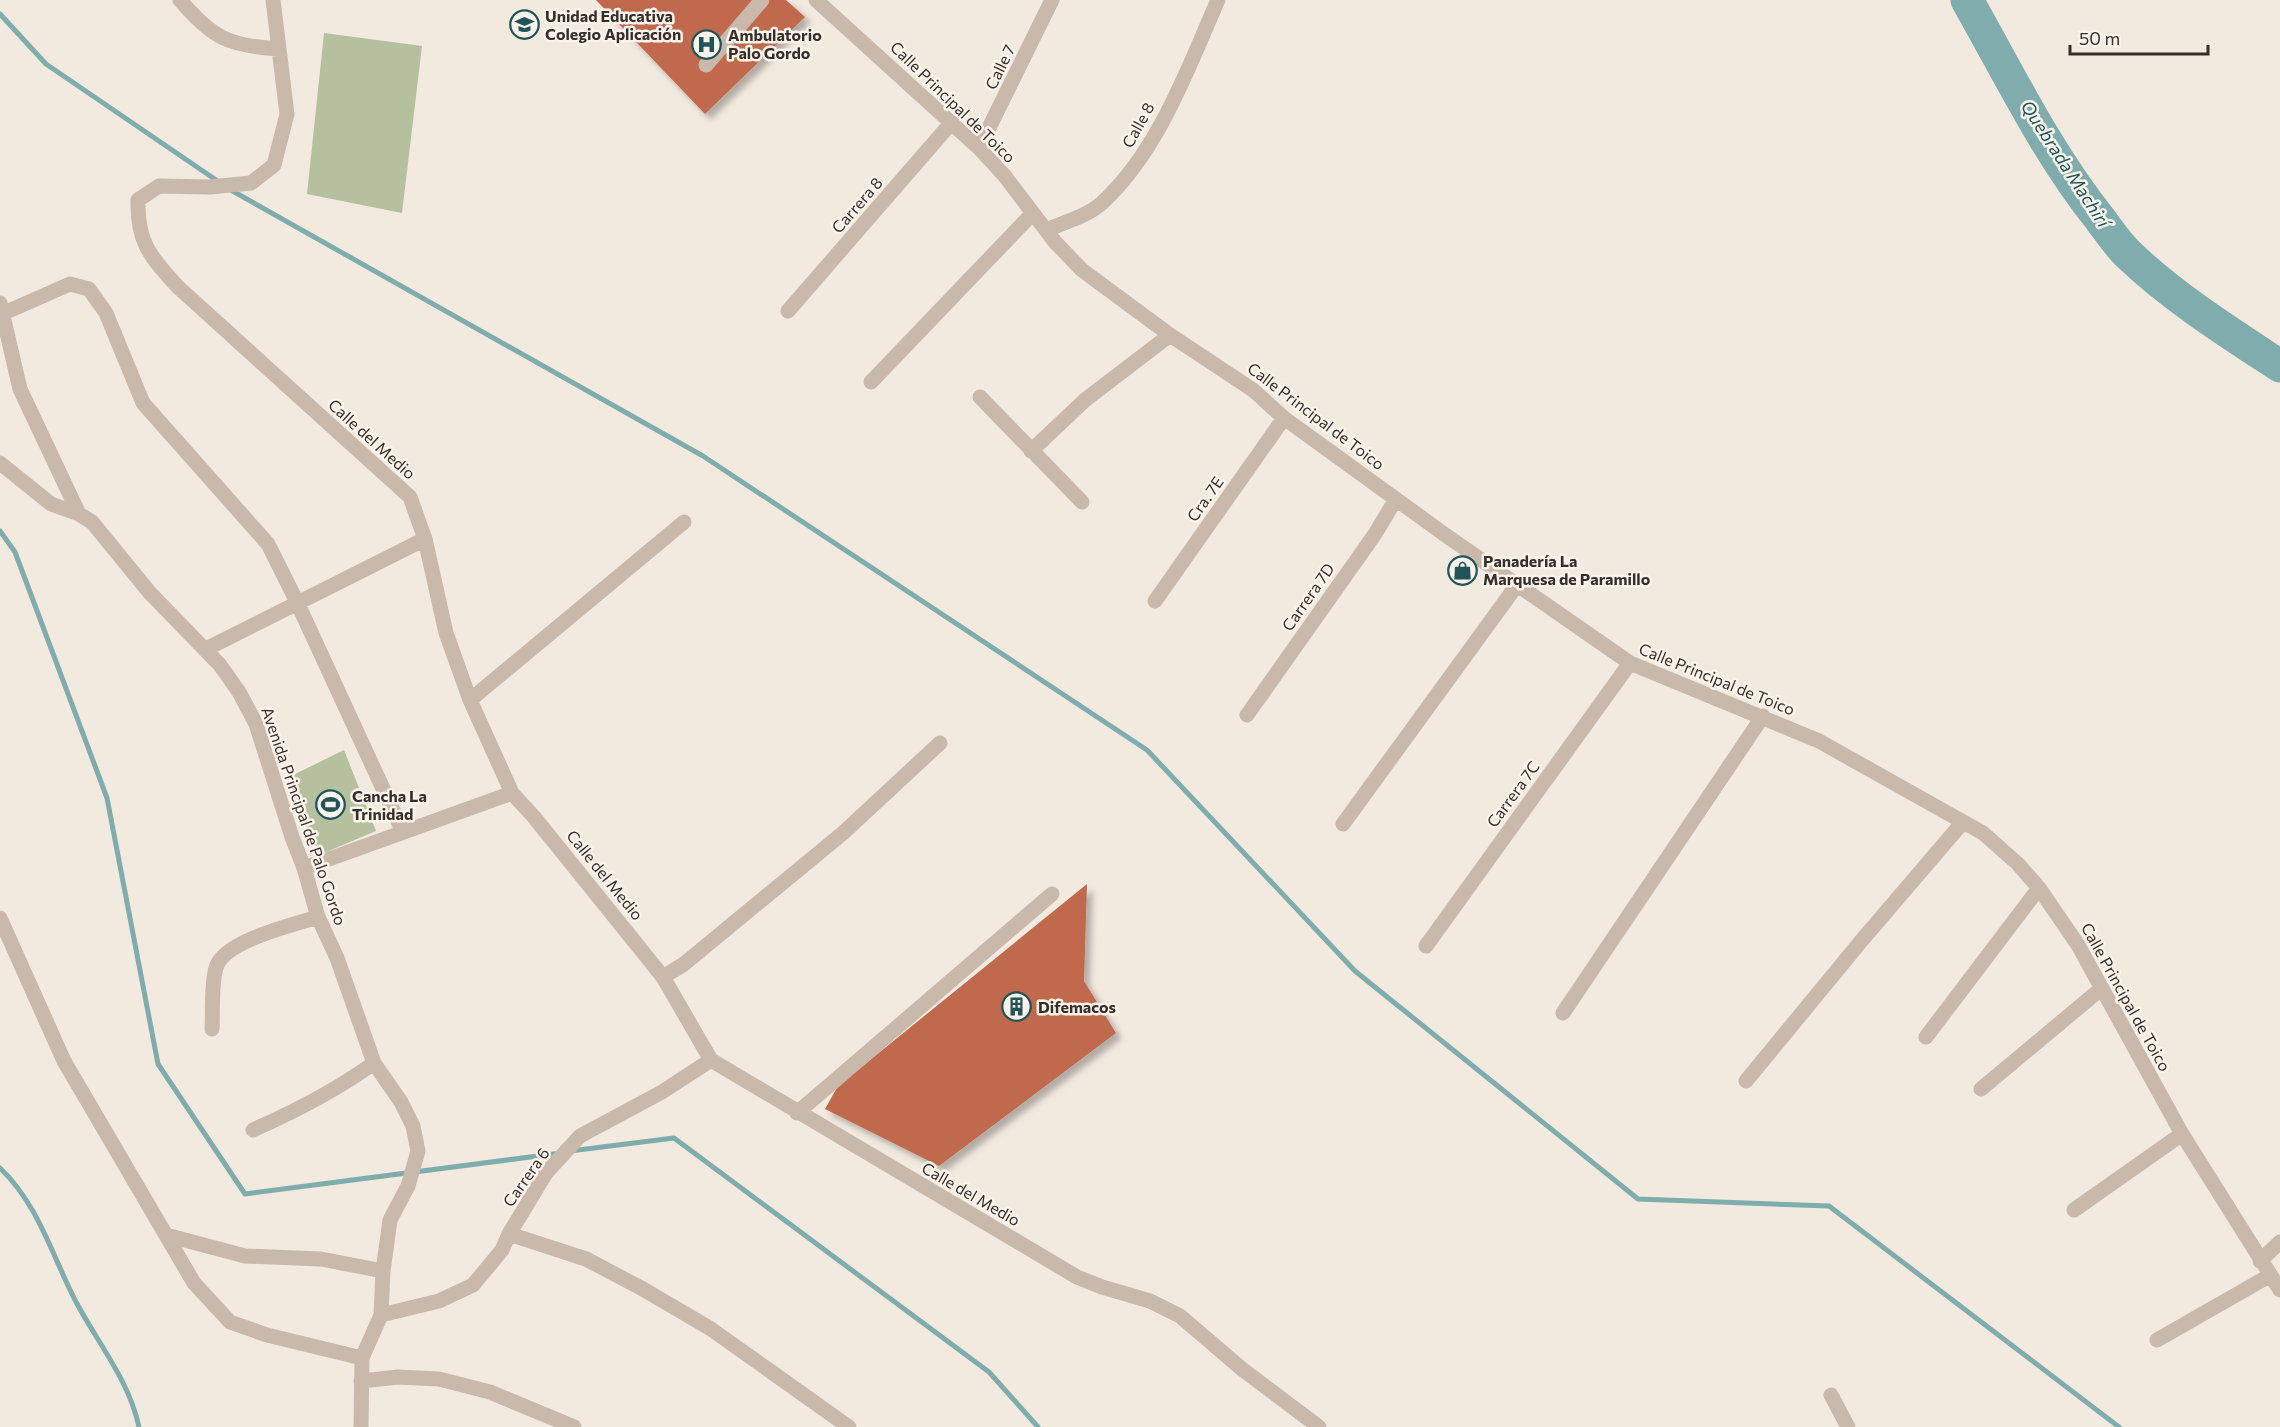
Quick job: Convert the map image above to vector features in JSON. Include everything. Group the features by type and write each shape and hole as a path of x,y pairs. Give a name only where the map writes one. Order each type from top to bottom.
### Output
{"street":[{"path":"180,0 200,24 222,38 251,47 279,49 273,0"},
{"path":"706,65 762,0"},
{"name":"Calle Principal de Toico","path":"816,0 979,148 1004,175 1032,214 1082,270 1170,335 1252,390 1284,418 1396,499 1630,663 1819,741 1983,833 2018,864 2039,888 2078,945 2182,1134 2269,1276 2280,1290"},
{"name":"Calle 7","path":"979,148 1052,0"},
{"name":"Calle 8","path":"1046,230 1082,216 1102,202 1145,154 1195,55 1218,0"},
{"name":"Calle del Medio","path":"279,49 287,114 274,165 251,183 210,187 159,186 138,200 138,222 143,242 178,287 410,497 425,539 446,633 484,735 512,793 534,816 663,977 711,1060 797,1113 1077,1276 1102,1287 1150,1301 1180,1316 1242,1369 1319,1427"},
{"name":"Carrera 8","path":"788,311 952,122"},
{"path":"871,382 1032,214"},
{"path":"2,308 70,284 89,289 106,313 143,403 268,544 403,832"},
{"name":"Avenida Principal de Palo Gordo","path":"2,308 20,389 79,514 92,522 150,593 220,665 239,692 256,724 318,917 337,958 374,1063 401,1102 413,1126 418,1150 408,1186 390,1220 383,1271 381,1315 362,1358 361,1427"},
{"path":"1031,451 1085,400 1170,335"},
{"path":"980,397 1082,502"},
{"name":"Cra. 7E","path":"1155,601 1284,418"},
{"path":"0,463 51,504 79,514"},
{"name":"Carrera 7D","path":"1247,715 1375,534 1396,499"},
{"path":"470,700 493,684 684,522"},
{"path":"206,649 425,539"},
{"path":"1343,824 1517,585"},
{"name":"Carrera 7C","path":"1425,946 1630,663"},
{"path":"1563,1013 1763,716"},
{"path":"663,977 684,964 843,833 940,743"},
{"path":"304,868 512,793"},
{"path":"1746,1081 1963,822"},
{"path":"1926,1037 2039,888"},
{"path":"797,1113 1052,894"},
{"path":"212,1029 216,968 224,956 238,945 318,917"},
{"path":"0,918 64,1061 194,1283 230,1322 267,1335 362,1358"},
{"path":"1981,1089 2102,988"},
{"name":"Carrera 6","path":"381,1315 439,1301 473,1285 502,1250 509,1234 546,1173 580,1136 662,1092 711,1060"},
{"path":"253,1130 299,1110 342,1086 374,1063"},
{"path":"2074,1210 2182,1134"},
{"path":"509,1234 586,1260 643,1289 711,1329 849,1427"},
{"path":"166,1235 245,1256 321,1258 383,1271"},
{"path":"2260,1261 2280,1242"},
{"path":"2157,1340 2269,1276"},
{"path":"361,1381 398,1377 439,1379 490,1392 574,1427"},
{"path":"1831,1395 1848,1427"}],"green space":[{"path":"324,33 422,46 402,213 307,194"},
{"name":"Cancha La Trinidad","path":"344,750 376,831 319,855 285,779"}],"building":[{"name":"Ambulatorio Palo Gordo","path":"596,0 786,0 805,17 705,114"},
{"name":"Difemacos","path":"1087,884 1084,981 1116,1033 939,1166 825,1109 838,1086"}],"waterway":[{"name":"Quebrada Machirí","path":"1967,0 2046,140 2081,194 2121,247 2182,300 2280,366"},
{"path":"0,14 46,64 219,182"},
{"path":"229,189 703,456 1147,750 1355,971 1638,1199 1829,1206 2119,1427"},
{"path":"0,531 15,552 107,798 158,1064 245,1194 561,1153"},
{"path":"570,1151 674,1138 989,1372 1038,1427"},
{"path":"0,1168 25,1197 75,1300 128,1393 139,1427"}],"place":[{"name":"Unidad Educativa Colegio Aplicación","path":"524,25"},
{"name":"Ambulatorio Palo Gordo","path":"707,44"},
{"name":"Panadería La Marquesa de Paramillo","path":"1462,570"},
{"name":"Cancha La Trinidad","path":"331,805"},
{"name":"Difemacos","path":"1017,1007"}]}
